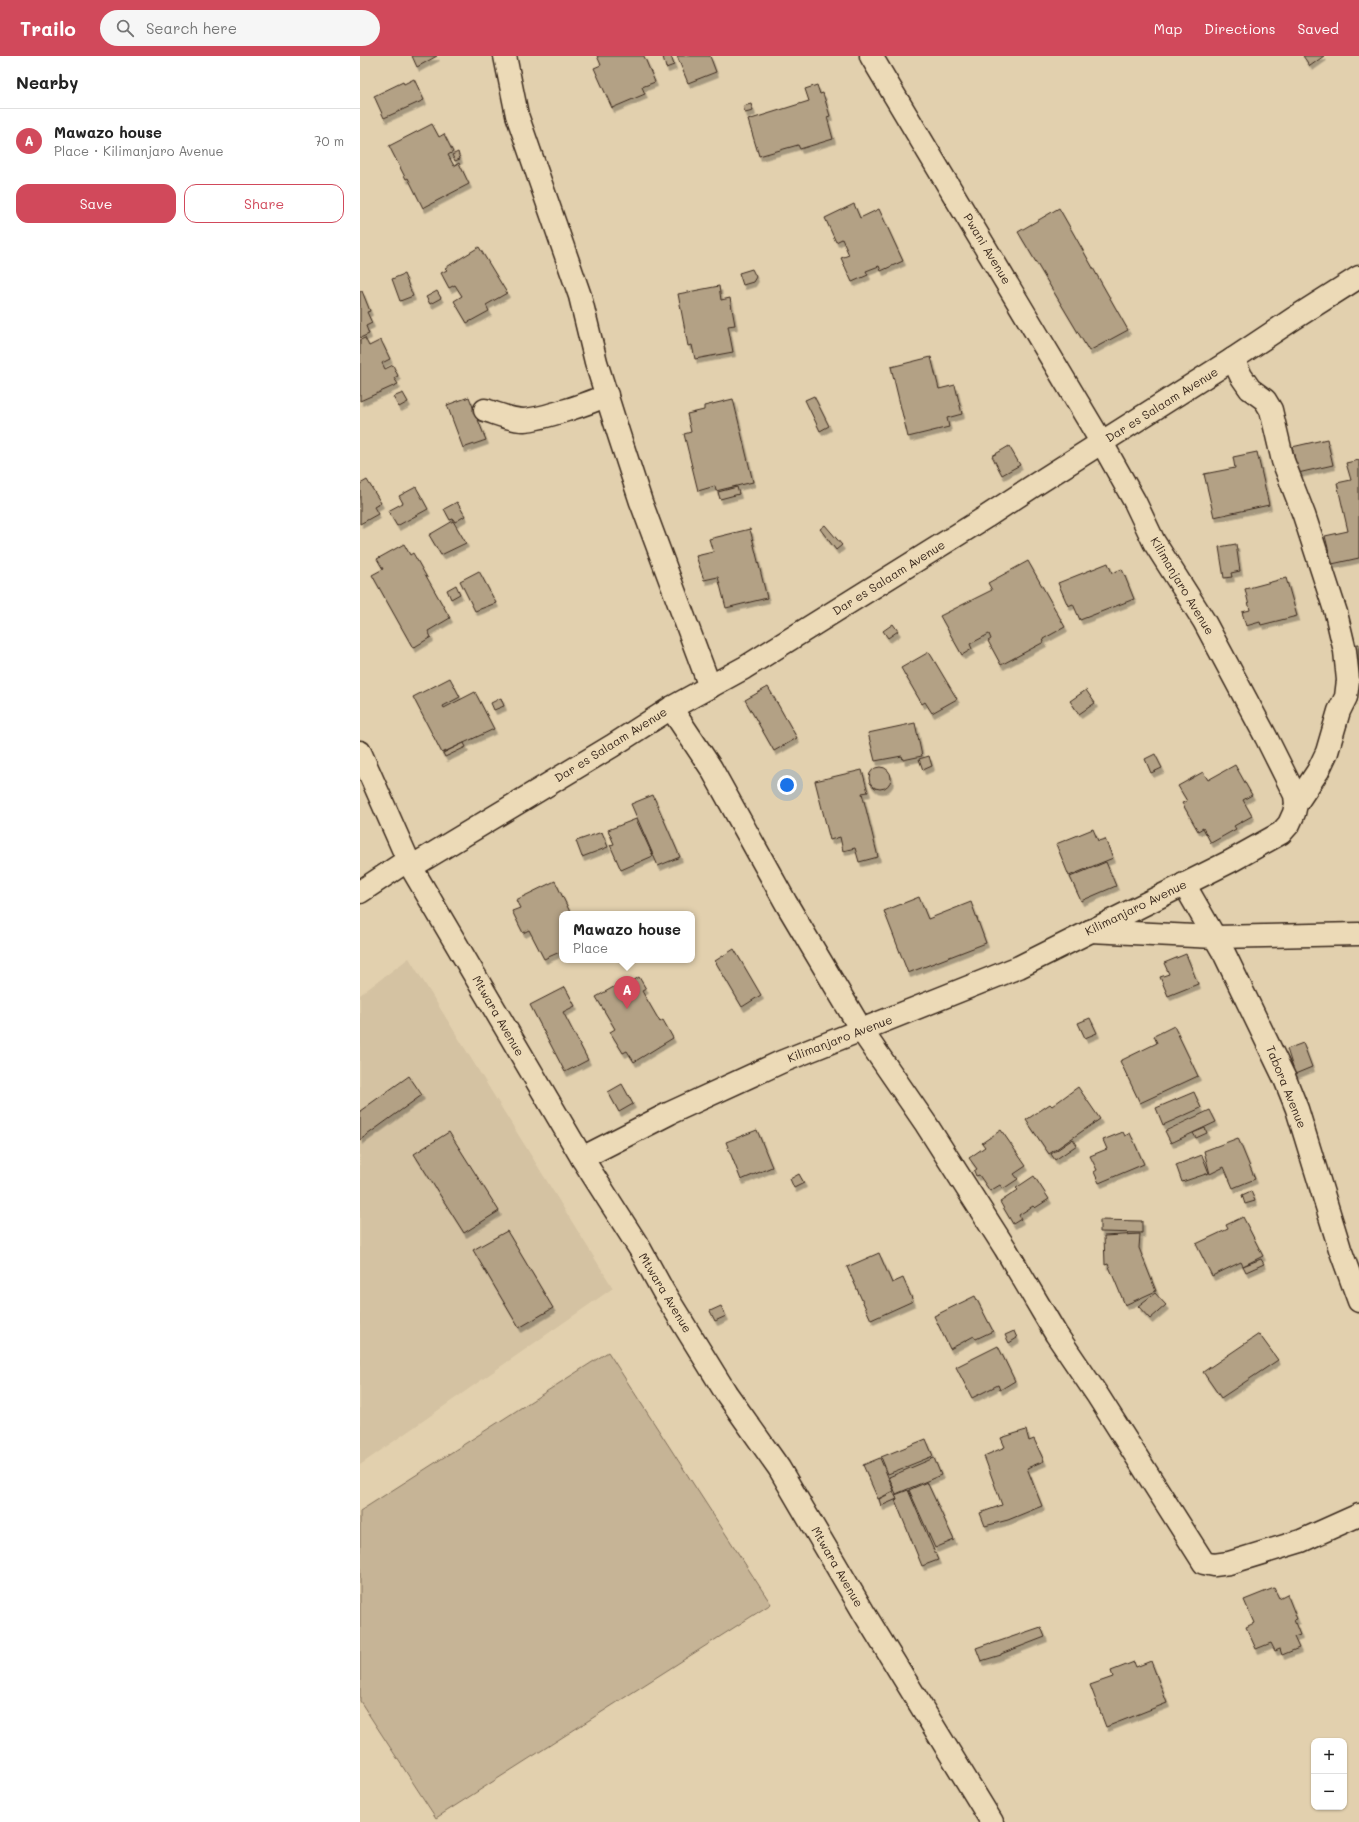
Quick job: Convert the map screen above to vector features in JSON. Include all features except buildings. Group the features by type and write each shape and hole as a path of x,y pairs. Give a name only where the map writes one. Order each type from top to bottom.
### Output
{"street":[{"path":"505,56 517,116 580,296 596,362 641,502 710,687"},
{"name":"Pwani Avenue","path":"871,56 1102,443"},
{"name":"Dar es Salaam Avenue","path":"360,892 612,746 671,708 744,668 1234,360 1293,319 1359,277"},
{"path":"1234,360 1241,376 1250,389 1265,400 1271,410 1283,461 1304,515 1336,613 1345,651 1348,680 1346,697 1339,711 1327,752 1318,771 1296,804"},
{"path":"485,410 524,420 595,400 607,394"},
{"name":"Kilimanjaro Avenue","path":"582,1158 670,1113 760,1072 1019,967 1231,861 1281,833 1289,824 1296,804 1295,795 1208,628 1154,542 1102,443"},
{"path":"671,708 711,768 786,903 862,1031 926,1124 1005,1248 1056,1334 1098,1396 1204,1563 1214,1565 1230,1563 1301,1541 1359,1514"},
{"name":"Mtwara Avenue","path":"360,752 410,863 582,1158 640,1249 663,1291 726,1393 779,1468 864,1613 992,1822"},
{"name":"Tabora Avenue","path":"1184,884 1215,937 1274,1054 1295,1103 1340,1249 1359,1301"},
{"path":"1089,931 1215,937 1359,934"}],"shaded area":[{"path":"409,958 613,1288 360,1465 360,995"},
{"path":"608,1352 771,1604 436,1818 360,1701 360,1511"}],"place":[{"name":"Mawazo house","path":"627,1009"}]}
